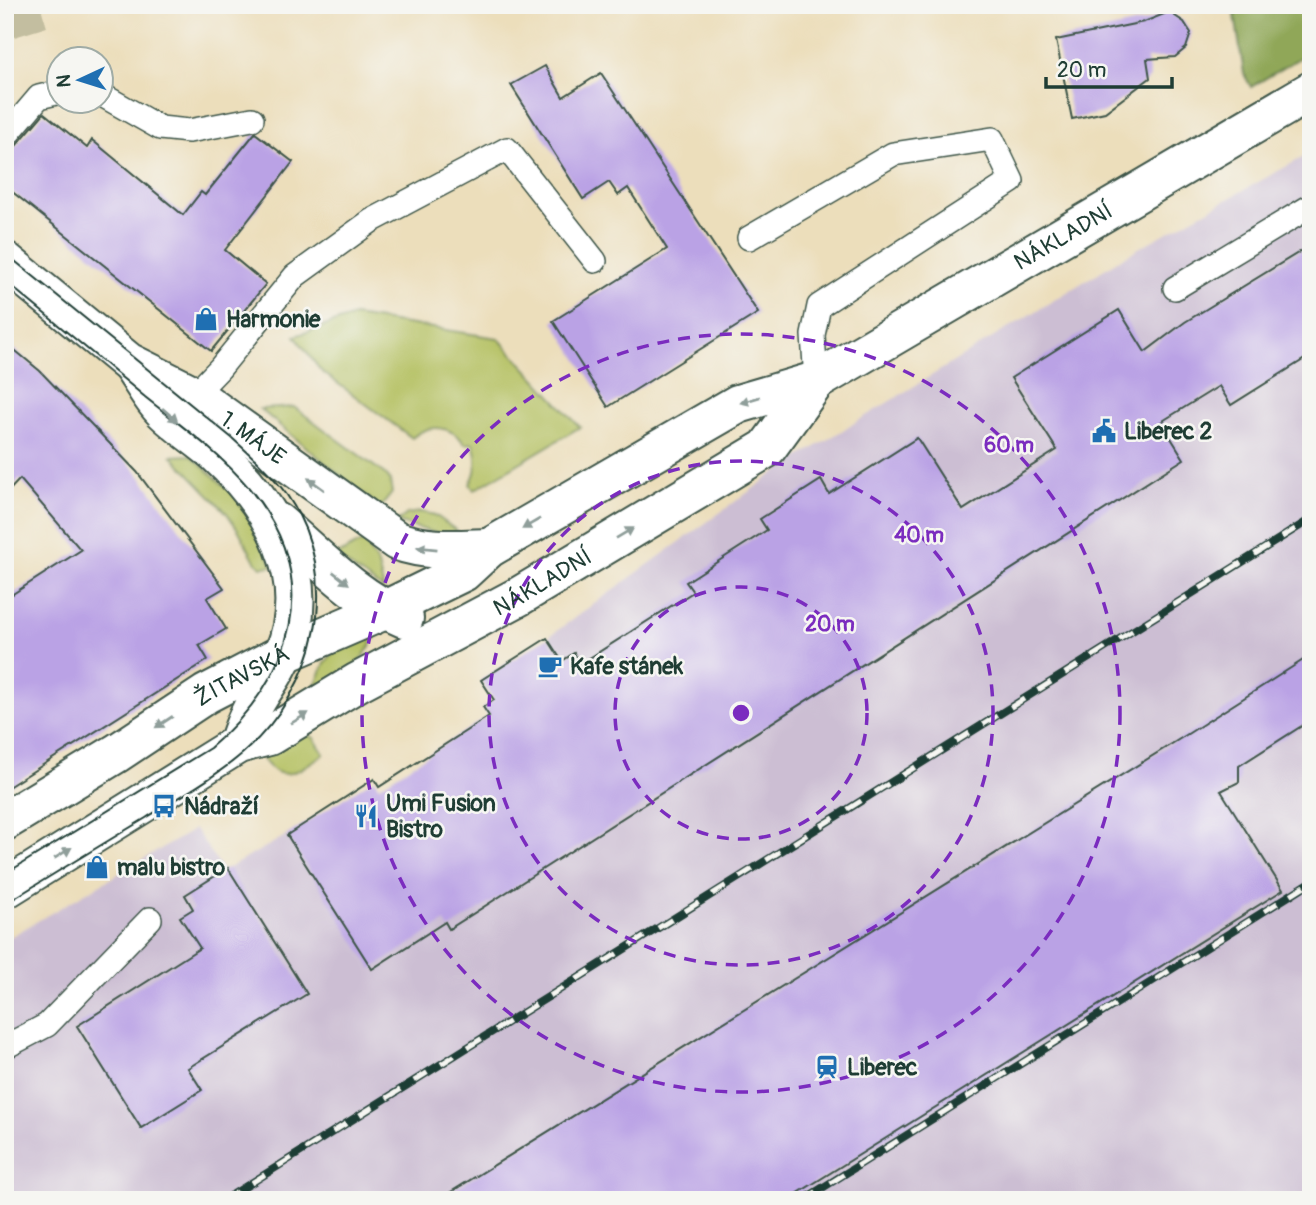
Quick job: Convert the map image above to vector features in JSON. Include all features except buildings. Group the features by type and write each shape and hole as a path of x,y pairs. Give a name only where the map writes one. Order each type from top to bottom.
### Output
{"street":[{"name":"NÁKLADNÍ","path":"489,548 738,404 816,381 1311,90"},
{"name":"1. MÁJE","path":"5,261 128,362 194,395 397,541 419,548 489,548"},
{"name":"1. MÁJE","path":"128,362 162,409 225,462 250,487 284,541 295,595 293,623 285,653 252,709 238,744"},
{"name":"NÁKLADNÍ","path":"238,744 269,736 358,682 481,617 767,448 816,381"},
{"name":"1. MÁJE","path":"271,517 333,572 394,609 428,625 448,626 481,617"},
{"name":"1. MÁJE","path":"358,682 374,670 391,643 398,581 387,547 371,524"},
{"name":"ŽITAVSKÁ","path":"5,821 117,753 206,694 285,653 394,609 463,572 489,548"},
{"name":"1. MÁJE","path":"243,674 265,652 279,632 287,612 291,567"},
{"path":"5,889 238,744"}],"lane":[{"path":"5,137 39,97 46,95"},
{"path":"116,103 160,128 189,131 252,119"},
{"path":"750,238 893,154 992,139 1012,181 819,306 813,335 816,381"},
{"path":"194,395 220,368 295,276 371,221 507,149 595,261"},
{"path":"1175,288 1311,206"},
{"path":"5,1047 47,1025 150,919"}],"shaded area":[{"path":"1311,153 1311,1200 5,1200 5,940 195,829 223,871 287,835 374,779 379,786 488,716 483,707 494,700 481,680 547,638 783,467 1137,249"}],"green space":[{"path":"1240,5 1311,5 1311,51 1251,87 1244,74 1234,9"},
{"path":"354,316 498,338 580,427 474,490 470,484 476,464 473,443 465,444 453,433 440,428 425,430 412,438 321,371 295,336"},
{"path":"294,407 386,475 392,493 380,508 260,409"},
{"path":"191,455 245,505 273,566 262,567 255,561 226,512 172,456"},
{"path":"421,512 435,515 457,531 446,536 397,522 407,514"},
{"path":"364,541 378,565 384,590 335,556"},
{"path":"378,631 359,661 336,678 313,690 325,663 334,651"},
{"path":"307,734 314,738 324,754 299,770 284,774 276,772 261,756"}],"tunnel":[{"path":"5,20 54,5"}],"tram line":[{"path":"5,253 232,438 268,472 287,495 305,528 315,562 318,597 314,632 305,665 289,697 269,727 243,753 196,787 5,904"},
{"path":"5,281 238,475 273,522 287,557 292,592 290,626 279,659 262,690 239,720 210,748 5,874"}],"railway":[{"path":"224,1200 1311,519"},
{"path":"803,1200 1311,882"}],"place":[{"name":"Harmonie","path":"206,319"},
{"name":"Liberec 2","path":"1104,431"},
{"name":"Kafe stánek","path":"550,666"},
{"name":"Nádraží","path":"164,806"},
{"name":"Umi Fusion Bistro","path":"366,816"},
{"name":"malu bistro","path":"97,867"},
{"name":"Liberec","path":"827,1067"}]}
